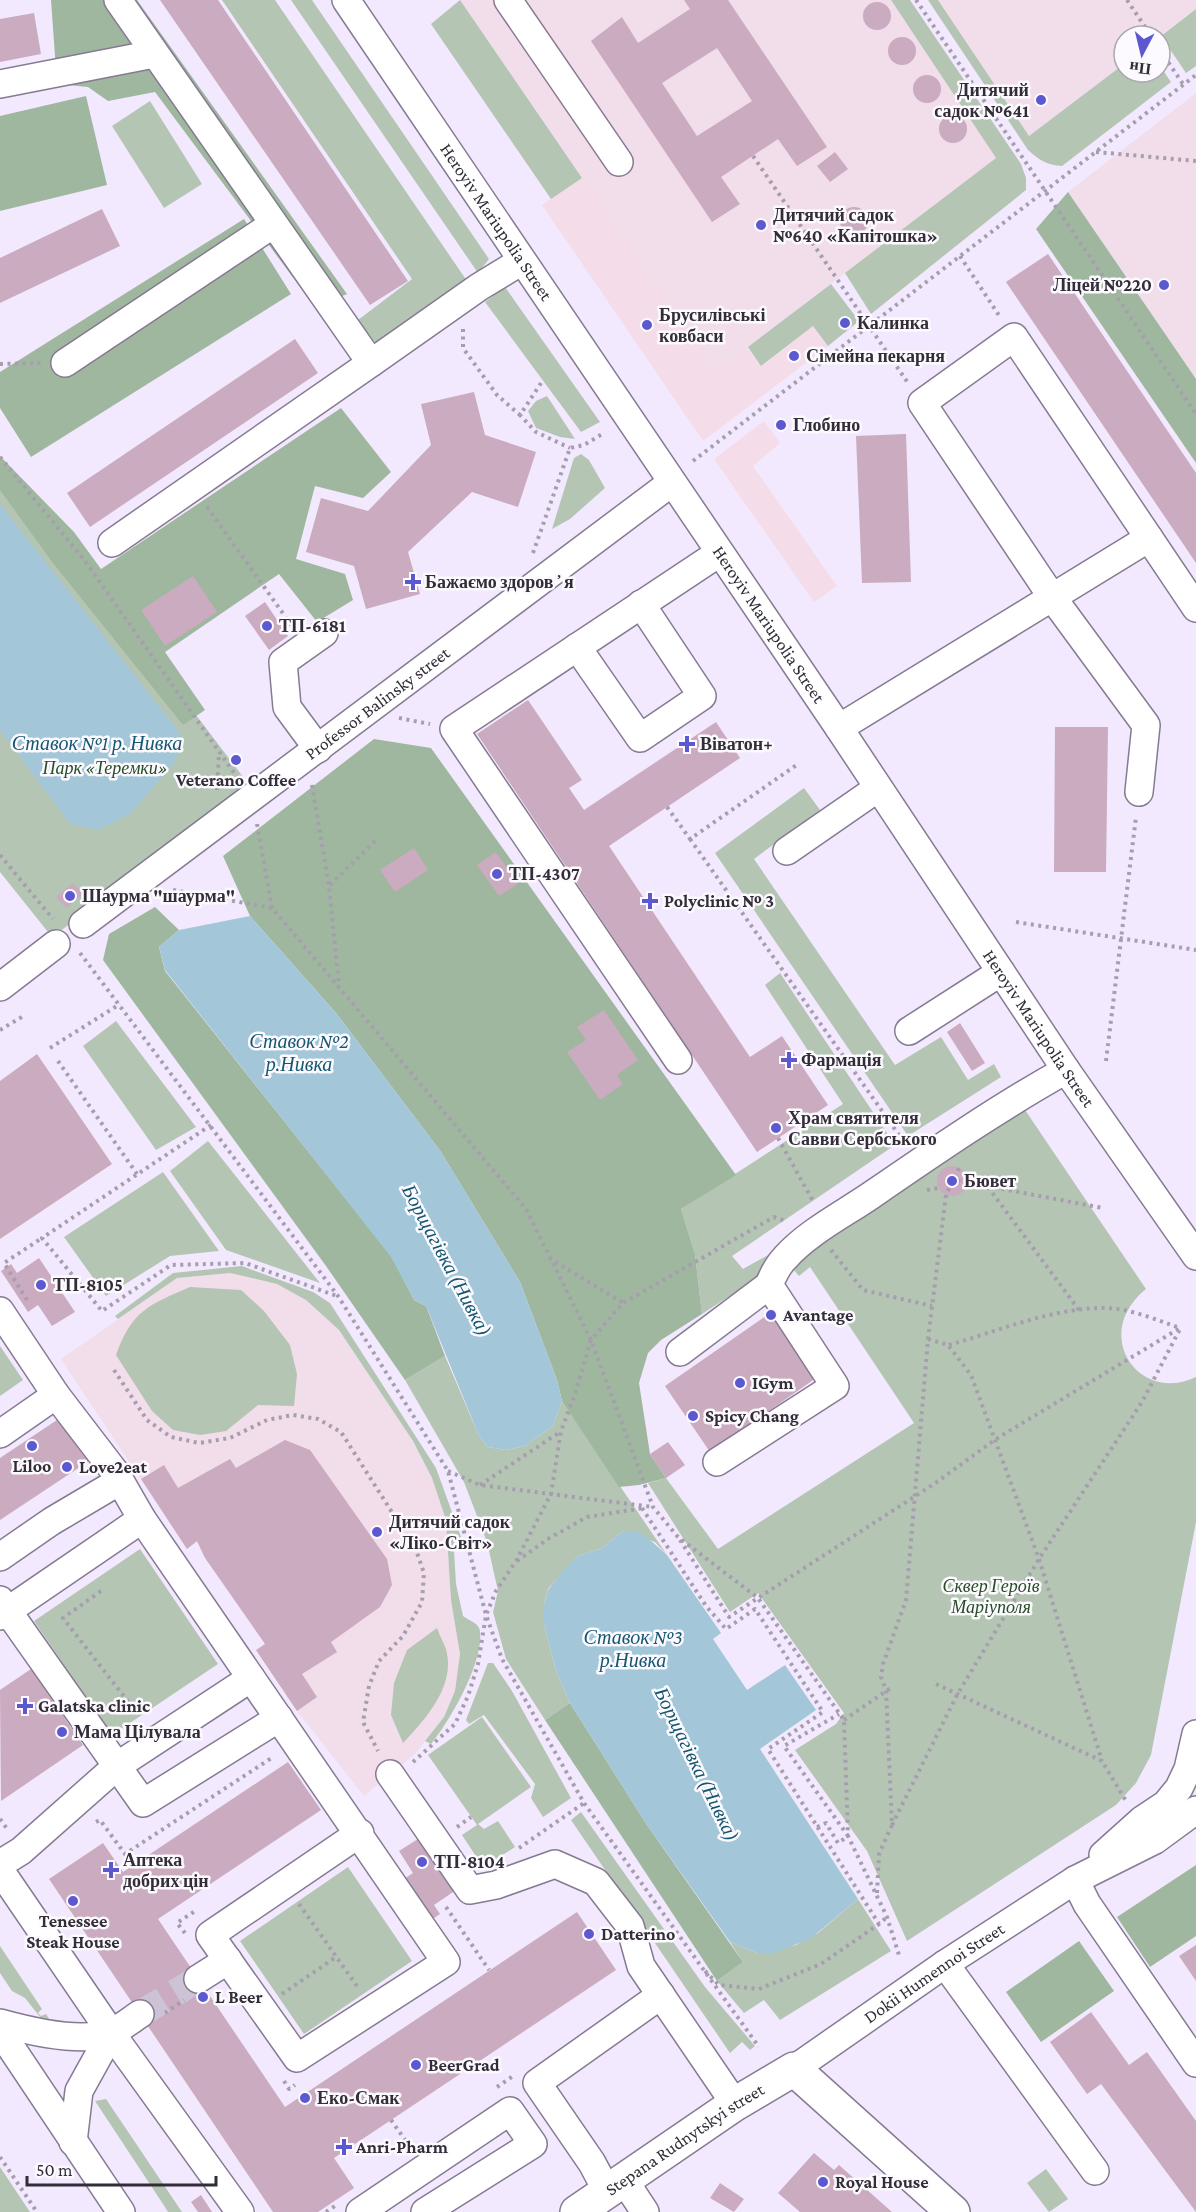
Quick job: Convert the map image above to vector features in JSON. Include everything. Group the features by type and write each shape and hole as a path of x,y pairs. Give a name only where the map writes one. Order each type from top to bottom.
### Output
{"main road":[{"name":"Stepana Rudnytskyi street","path":"577,2212 735,2104 794,2069"},
{"path":"794,2069 953,2212"}],"street":[{"path":"118,0 272,225 371,363"},
{"path":"508,0 619,162"},
{"name":"Heroyiv Mariupolia Street","path":"352,2 520,262 839,728 1066,1070 1194,1256"},
{"path":"0,84 154,54"},
{"path":"65,363 272,225"},
{"path":"112,543 479,287 520,262"},
{"path":"1140,792 1146,725 1052,597 922,403 1014,337 1196,608"},
{"name":"Professor Balinsky street","path":"0,987 68,935 223,804 253,799 671,483"},
{"path":"839,728 1149,538"},
{"path":"678,1060 454,729 719,553"},
{"path":"577,647 640,738 702,696 641,604"},
{"path":"312,754 287,707 283,662 315,640"},
{"path":"787,851 878,788"},
{"path":"909,1031 1001,972"},
{"path":"680,1352 769,1286 774,1272 786,1257 822,1228 1024,1093 1066,1070"},
{"path":"717,1462 835,1386 769,1286"},
{"path":"0,1311 57,1395 86,1430 115,1472 118,1482 142,1519 360,1833 446,1962 297,2058 262,2008 206,1977 210,1935 360,1833"},
{"path":"0,1434 57,1395"},
{"path":"0,1557 52,1521 118,1482"},
{"path":"142,1519 3,1608 143,1803 279,1718"},
{"path":"240,2212 111,2032 2,1870 117,1766 251,1678"},
{"name":"Dokii Humennoi Street","path":"1075,1880 1142,1820 1166,1804 1179,1788 1188,1769 1196,1734"},
{"path":"391,1776 470,1890 496,1885 555,1864 596,1882 630,1926 641,1966 735,2104"},
{"name":"Dokii Humennoi Street","path":"794,2069 945,1964 1075,1880 1155,1840 1196,1810"},
{"path":"1075,1880 1087,1904 1193,2051"},
{"path":"945,1964 1095,2171"},
{"path":"645,2212 592,2163 537,2083 661,1995"},
{"path":"0,2023 45,2036 111,2032 148,2017"},
{"path":"0,2031 121,2212"},
{"path":"73,2142 79,2091 111,2032"},
{"path":"360,2212 510,2111 533,2144 425,2212"}],"path":[{"path":"916,0 1196,414"},
{"path":"1127,0 1143,24"},
{"path":"1172,68 1183,84"},
{"path":"693,461 1196,75"},
{"path":"1095,152 1196,161"},
{"path":"753,156 922,403"},
{"path":"960,256 1014,337"},
{"path":"463,328 463,348 496,395 536,432 570,448 584,445 604,433"},
{"path":"0,364 65,363"},
{"path":"520,415 541,383"},
{"path":"532,557 570,448"},
{"path":"0,457 85,561 253,799 272,908 526,1209 548,1258 591,1340 653,1507 678,1537 729,1617 913,1497 996,1439 1180,1328"},
{"path":"193,487 315,640"},
{"path":"368,712 454,729"},
{"path":"219,752 223,804"},
{"path":"312,754 339,987"},
{"path":"690,839 798,764"},
{"path":"1107,1061 1140,792"},
{"path":"667,807 925,1159 952,1180 1103,1208"},
{"path":"329,886 375,841"},
{"path":"0,855 68,935 338,1296 448,1471 486,1615 502,1659 584,1803 759,2047"},
{"path":"169,890 179,889 272,908"},
{"path":"1016,922 1196,950"},
{"path":"50,1048 120,1004"},
{"path":"0,1030 25,1015"},
{"path":"58,1061 137,1174"},
{"path":"29,1304 4,1263 211,1125"},
{"path":"778,1138 822,1228 863,1290 932,1306"},
{"path":"892,1825 886,1690 881,1677 883,1664 906,1600 928,1339 946,1195 952,1180"},
{"path":"988,1186 1079,1310"},
{"path":"114,1370 147,1420 171,1437 199,1443 230,1438 267,1420 293,1415 318,1419 341,1432 416,1550 424,1573 422,1602 403,1636 379,1661 369,1686 363,1722 391,1776 455,1724 468,1696 478,1664 486,1615 496,1591 516,1562 551,1494 561,1431 591,1340 623,1303 774,1218 822,1228"},
{"path":"42,1238 102,1311 171,1265 245,1263 338,1296"},
{"path":"548,1258 623,1303"},
{"path":"928,1339 948,1345 1079,1310 1105,1308 1126,1311 1180,1328"},
{"path":"877,1893 879,1854 957,1695 1039,1559 1142,1402 1180,1328"},
{"path":"948,1345 971,1375 1039,1559 1102,1761 1130,1805"},
{"path":"480,1485 561,1431"},
{"path":"448,1471 480,1485 653,1507"},
{"path":"516,1562 548,1539 587,1517 653,1507"},
{"path":"642,1508 706,1605 726,1629 762,1604"},
{"path":"678,1537 758,1598 843,1720 848,1836"},
{"path":"101,1591 63,1618 140,1717"},
{"path":"755,1610 823,1712 768,1749 879,1924"},
{"path":"936,1684 1102,1761"},
{"path":"843,1720 892,1687"},
{"path":"839,1714 784,1746 848,1836 877,1893 899,1955"},
{"path":"90,1826 100,1820 125,1854 280,1752"},
{"path":"559,1818 584,1803"},
{"path":"816,1827 826,1823 838,1843 848,1836"},
{"path":"285,1884 373,2009"},
{"path":"446,1907 489,1970"},
{"path":"148,2017 206,1977 177,1923 197,1910"},
{"path":"694,1959 719,1985 759,1989 821,1964 887,1917"},
{"path":"262,2008 336,1957"},
{"path":"283,2079 289,2089 298,2083"},
{"path":"391,2120 424,2167"},
{"path":"0,2157 37,2212"}],"shaded area":[{"name":"Дитячий садок №640 «Капітошка»","path":"460,0 891,0 996,158 715,372"},
{"name":"Дитячий садок №641","path":"938,0 1196,0 1196,9 1172,27 1172,24 1112,24 1112,73 1029,136"},
{"name":"Ліцей №220","path":"1196,93 1196,379 1068,192"},
{"path":"582,178 715,372 748,347 762,366 813,326 828,346 703,441 542,205"},
{"path":"764,421 780,443 753,466 837,586 814,602 714,459"},
{"name":"Дитячий садок «Ліко-Світ»","path":"230,1273 277,1284 306,1300 339,1330 413,1441 432,1478 446,1520 451,1600 460,1654 455,1691 444,1717 415,1754 364,1796 297,1711 256,1650 265,1644 258,1634 339,1578 205,1558 197,1542 187,1549 61,1359 177,1278"}],"green space":[{"path":"51,0 137,0 347,294 315,307 155,92 108,101 88,87 57,84"},
{"path":"222,0 275,0 467,281 378,346 358,320 412,279"},
{"path":"291,0 312,0 489,259 478,273"},
{"path":"460,0 582,178 551,199 431,24"},
{"path":"891,0 910,0 1021,164 1026,178 1026,190 871,314 845,273 996,158"},
{"path":"928,0 938,0 1029,136 1112,73 1112,84 1168,84 1062,166 1048,163 1028,150"},
{"path":"1196,9 1196,66 1186,73 1172,52 1172,28"},
{"path":"86,96 107,185 0,211 0,116"},
{"path":"150,101 202,184 164,208 112,126"},
{"path":"1068,192 1196,379 1196,463 1036,229"},
{"path":"244,219 291,294 31,457 0,408 0,372"},
{"path":"831,284 859,321 828,346 813,326 761,366 748,347"},
{"path":"505,287 600,422 581,432 485,302"},
{"path":"547,396 575,439 560,437 536,428 528,411 536,401"},
{"path":"341,408 391,472 363,498 315,486 296,559 345,574 353,600 317,622 279,574 165,652 205,710 183,725 53,563 0,490 0,456 74,532 101,569"},
{"path":"581,454 589,460 605,488 570,519 552,529 574,458"},
{"name":"Парк «Теремки»","path":"0,457 253,790 52,937 0,872"},
{"path":"374,739 431,748 736,1175 681,1209 695,1254 702,1314 661,1340 648,1353 639,1383 650,1454 666,1478 619,1487 562,1401 557,1380 520,1282 441,1152 336,1013 250,916 223,856"},
{"path":"804,788 820,810 754,859 895,1065 941,1037 968,1080 994,1064 1001,1077 908,1136 715,853"},
{"path":"155,907 179,930 159,947 165,971 392,1257 414,1300 426,1306 445,1356 405,1380 326,1266 103,960 109,934"},
{"path":"780,973 895,1145 732,1256 743,1269 779,1249 757,1278 702,1314 695,1254 681,1209 843,1104 765,985"},
{"path":"116,1021 196,1127 156,1150 83,1046"},
{"name":"Сквер Героїв Маріуполя","path":"1021,1104 1146,1289 1130,1307 1122,1326 1122,1344 1129,1360 1140,1373 1156,1381 1175,1383 1196,1377 1196,1522 1151,1755 1136,1783 1116,1805 907,1941 867,1851 795,1750 836,1724 844,1713 758,1593 730,1612 648,1483 666,1478 718,1549 914,1423 810,1267 799,1276 792,1268 793,1263"},
{"path":"208,1141 320,1283 226,1250 170,1171"},
{"path":"163,1172 219,1251 170,1256 106,1296 64,1237"},
{"path":"242,1266 313,1292 330,1303 436,1468 465,1548 454,1550 456,1584 463,1616 479,1628 480,1644 464,1690 431,1744 425,1741 444,1717 455,1691 460,1654 451,1600 446,1520 432,1478 413,1441 339,1330 306,1300 277,1284 230,1273 177,1278 118,1319 115,1316 173,1273"},
{"path":"190,1287 241,1290 264,1311 290,1345 297,1374 294,1406 258,1405 226,1431 200,1435 173,1430 152,1411 116,1355 122,1340 136,1318 163,1299"},
{"path":"0,1346 23,1380 0,1396"},
{"path":"445,1356 479,1436 488,1447 505,1450 525,1446 553,1426 562,1401 667,1555 655,1542 623,1531 602,1548 578,1556 548,1589 544,1605 544,1625 557,1674 570,1703 545,1720 506,1659 493,1612 498,1591 487,1542 464,1482 405,1380"},
{"path":"140,1549 218,1664 112,1735 34,1621"},
{"path":"437,1628 447,1654 446,1679 436,1703 403,1743 391,1715 394,1683 407,1650"},
{"path":"488,1663 493,1663 512,1691 571,1798 543,1817 531,1798 535,1784 484,1715 469,1724 466,1720"},
{"path":"570,1703 647,1825 743,1962 717,1981 545,1720"},
{"path":"482,1717 531,1787 478,1824 484,1829 498,1821 515,1847 483,1867 462,1835 477,1825 428,1755"},
{"path":"581,1812 705,1987 755,2046 750,2050 742,2042 730,2053 571,1820"},
{"path":"1196,1865 1196,1936 1150,1967 1117,1917"},
{"path":"348,1867 412,1961 304,2034 240,1941"},
{"path":"858,1899 891,1951 780,2020 764,2000 744,2013 717,1981 743,1962 730,1942 757,1953 796,1945 818,1933"},
{"path":"1079,1941 1114,1991 1041,2042 1006,1992"},
{"path":"0,1946 42,2009 38,2013 41,2016 46,2014 54,2026 48,2027 25,1998 12,1991 0,1973"},
{"path":"106,2099 182,2212 168,2212 95,2101"},
{"path":"0,2167 30,2212 0,2212"},
{"path":"1046,2169 1068,2199 1049,2212 1027,2183"}],"water":[{"name":"Ставок №1 р. Нивка","path":"0,504 179,732 180,751 172,766 130,814 99,830 70,824 0,730"},
{"name":"Ставок №2 р.Нивка","path":"250,916 336,1013 441,1152 520,1282 557,1380 562,1401 553,1426 525,1446 505,1450 488,1447 479,1436 426,1306 414,1300 391,1257 165,970 159,947 179,930"},
{"name":"Ставок №3 р.Нивка","path":"623,1531 642,1533 667,1555 721,1633 713,1639 747,1690 785,1665 816,1710 760,1749 858,1899 810,1939 771,1954 757,1953 730,1942 647,1825 570,1703 557,1674 544,1625 544,1605 548,1590 578,1556 602,1548"}],"building":[{"path":"160,0 218,0 408,281 370,305"},
{"path":"684,0 728,0 827,147 797,166 778,139 721,177 740,204 712,222 591,41 622,17 638,43 690,9","holes":["717,48 752,101 697,136 662,83"]},
{"path":"877,2 887,6 891,16 887,26 877,30 867,26 863,16 867,6"},
{"path":"34,13 41,54 0,62 0,19"},
{"path":"902,37 912,41 916,51 912,61 902,65 892,61 888,51 892,41"},
{"path":"927,75 937,79 941,89 937,99 927,103 917,99 913,89 917,79"},
{"path":"953,115 963,119 967,129 963,139 953,143 943,139 939,129 943,119"},
{"path":"835,152 848,169 830,182 817,166"},
{"path":"854,207 864,211 868,221 864,231 854,235 844,231 840,221 844,211"},
{"path":"102,209 120,246 0,303 0,258"},
{"path":"1048,254 1196,473 1196,563 1006,282"},
{"path":"295,339 318,373 90,527 67,493"},
{"path":"474,392 485,435 536,452 518,507 472,492 408,552 420,594 366,609 354,566 306,552 321,498 368,511 431,445 421,404"},
{"path":"906,434 911,582 862,583 856,436"},
{"path":"193,576 217,612 165,646 141,610"},
{"name":"ТП-6181","path":"265,602 288,636 269,650 245,616"},
{"path":"528,700 582,780 569,788 584,810 716,722 740,758 609,846 750,1057 782,1036 828,1105 757,1152 477,734"},
{"path":"1055,727 1108,727 1106,872 1054,872"},
{"path":"414,848 428,870 395,892 380,870"},
{"name":"ТП-4307","path":"496,852 518,884 499,896 477,865"},
{"name":"Шаурма \"шаурма\"","path":"73,883 83,894 66,908 56,897"},
{"path":"604,1010 638,1060 617,1075 623,1084 600,1100 567,1052 586,1040 577,1027"},
{"path":"960,1023 985,1063 972,1071 947,1032"},
{"path":"37,1054 112,1164 0,1239 0,1081"},
{"name":"Бювет","path":"952,1166 963,1170 967,1181 963,1192 952,1196 941,1192 937,1181 941,1170"},
{"name":"ТП-8105","path":"39,1258 75,1312 52,1326 38,1305 28,1312 1,1271 11,1264 17,1273"},
{"path":"770,1313 816,1378 710,1452 665,1386"},
{"path":"60,1418 89,1461 0,1520 0,1458"},
{"path":"285,1440 310,1450 387,1559 392,1585 380,1607 331,1642 337,1652 302,1674 317,1697 297,1711 256,1650 265,1644 205,1558 197,1541 187,1549 141,1479 164,1465 178,1488 230,1459 236,1468"},
{"path":"668,1442 685,1465 666,1478 650,1454"},
{"path":"31,1669 83,1745 1,1801 0,1690"},
{"path":"288,1762 321,1810 158,1919 285,2107 577,1912 616,1970 334,2158 354,2188 318,2212 273,2212 49,1879 103,1843 123,1872"},
{"name":"ТП-8104","path":"421,1837 456,1890 434,1905 440,1914 431,1920 404,1879 413,1873 399,1851"},
{"path":"1196,1945 1196,1981 1179,1956"},
{"path":"1091,2012 1129,2065 1147,2052 1196,2121 1196,2212 1101,2084 1087,2094 1050,2042"},
{"name":"Royal House","path":"814,2153 834,2170 839,2165 892,2212 800,2212 778,2193"},
{"path":"720,2183 744,2199 734,2212 710,2198"},
{"path":"201,2195 212,2212 198,2212 191,2202"}],"tunnel":[{"path":"140,2014 198,1979"}],"place":[{"name":"Дитячий садок №641","path":"1041,100"},
{"name":"Дитячий садок №640 «Капітошка»","path":"761,225"},
{"name":"Ліцей №220","path":"1164,285"},
{"name":"Калинка","path":"845,323"},
{"name":"Брусилівські ковбаси","path":"647,325"},
{"name":"Сімейна пекарня","path":"794,356"},
{"name":"Глобино","path":"781,425"},
{"name":"Бажаємо здоровʼя","path":"413,582"},
{"name":"ТП-6181","path":"267,626"},
{"name":"Віватон+","path":"687,744"},
{"name":"Veterano Coffee","path":"236,760"},
{"name":"ТП-4307","path":"497,874"},
{"name":"Шаурма \"шаурма\"","path":"70,896"},
{"name":"Polyclinic № 3","path":"650,901"},
{"name":"Фармація","path":"789,1060"},
{"name":"Храм святителя Савви Сербського","path":"776,1128"},
{"name":"Бювет","path":"952,1181"},
{"name":"ТП-8105","path":"41,1285"},
{"name":"Avantage","path":"771,1315"},
{"name":"IGym","path":"740,1383"},
{"name":"Spicy Chang","path":"693,1416"},
{"name":"Liloo","path":"32,1446"},
{"name":"Love2eat","path":"67,1467"},
{"name":"Дитячий садок «Ліко-Світ»","path":"377,1532"},
{"name":"Galatska clinic","path":"25,1706"},
{"name":"Мама Цілувала","path":"62,1732"},
{"name":"ТП-8104","path":"422,1862"},
{"name":"Аптека добрих цін","path":"111,1870"},
{"name":"Tenessee Steak House","path":"73,1901"},
{"name":"Datterino","path":"589,1934"},
{"name":"L Beer","path":"203,1997"},
{"name":"BeerGrad","path":"416,2065"},
{"name":"Еко-Смак","path":"305,2098"},
{"name":"Anri-Pharm","path":"344,2147"},
{"name":"Royal House","path":"823,2182"}],"water label":[{"name":"Борщагівка (Нивка)","path":"447,1260"},
{"name":"Борщагівка (Нивка)","path":"697,1764"}]}
